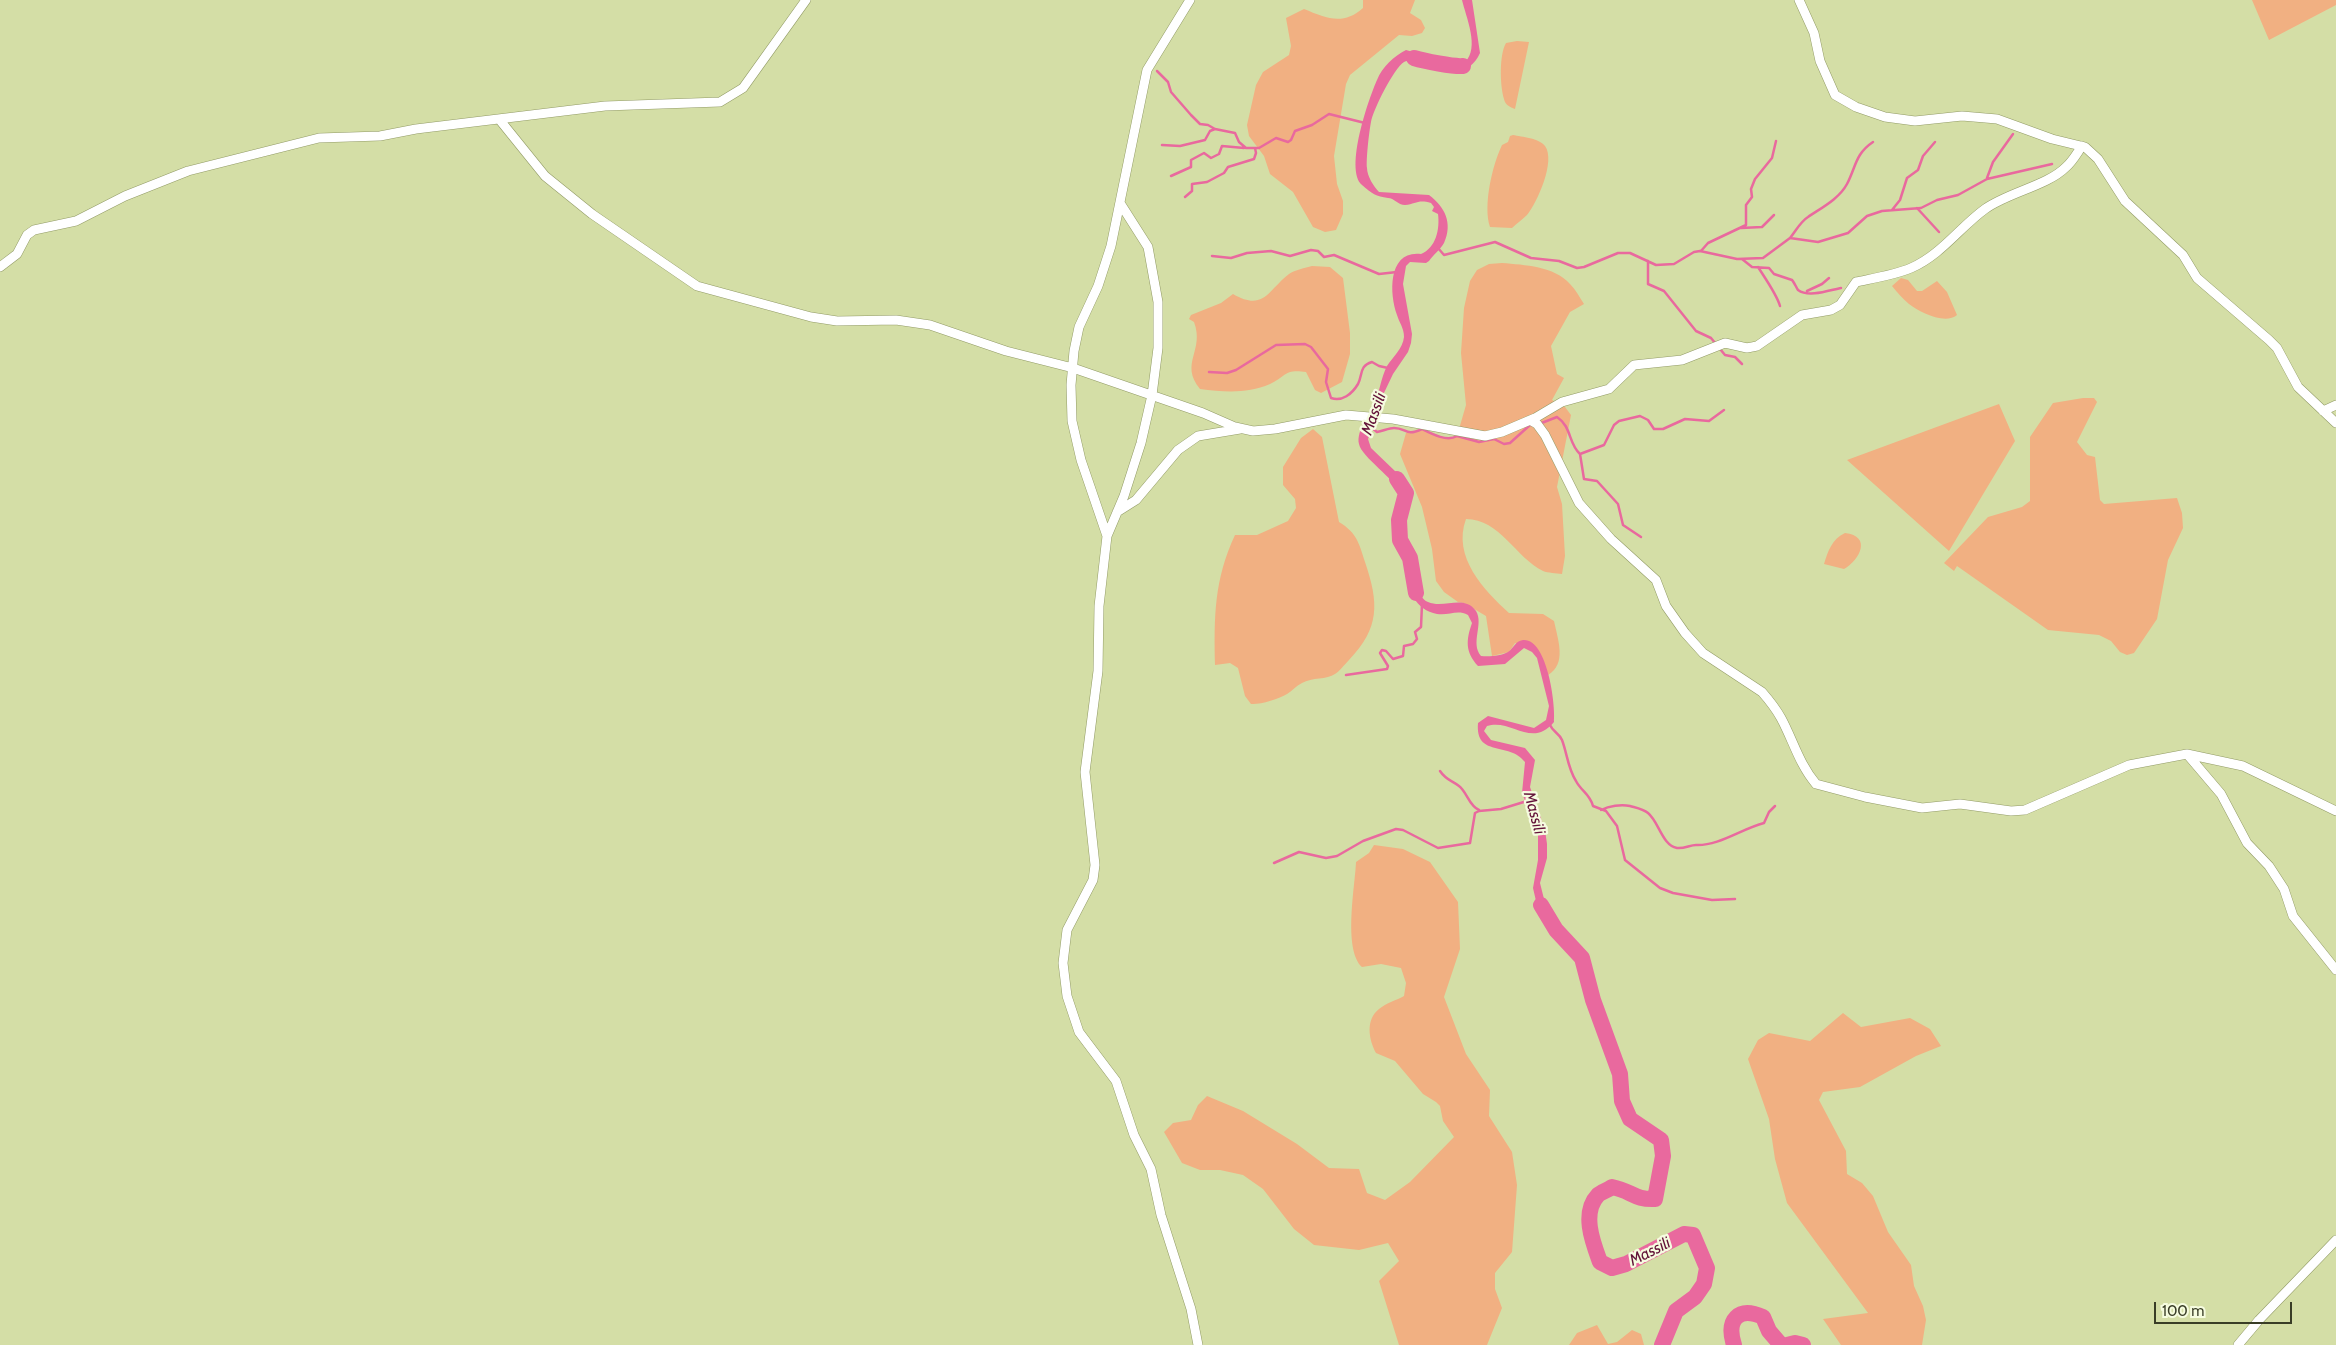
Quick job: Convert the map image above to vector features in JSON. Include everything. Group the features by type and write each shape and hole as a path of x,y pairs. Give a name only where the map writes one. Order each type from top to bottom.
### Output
{"street":[{"path":"0,267 17,254 26,235 34,230 76,221 125,196 188,171 319,138 380,136 416,129 605,106 720,102 743,88 806,0"},
{"path":"1107,536 1081,460 1072,421 1073,368 1079,327 1098,286 1111,246 1147,70 1190,0"},
{"path":"1799,0 1814,33 1820,61 1831,90 1856,107 1885,117 1915,121 1962,116 1997,119 2052,139 2082,146 2098,159 2125,201 2183,255 2197,278 2273,344 2298,387 2336,423"},
{"path":"499,119 545,176 592,214 697,286 810,317 837,321 896,320 930,325 1006,351 1073,368 1253,431 1275,429 1346,415 1407,421 1485,436 1502,432 1530,420 1562,402 1609,389 1634,365 1682,360 1726,343 1747,348 1757,346 1802,315 1831,310 1840,305 1856,282 1913,267 1950,242 1985,209 2005,197 2056,175 2066,168 2082,146"},
{"path":"1120,203 1148,247 1158,302 1158,348 1152,395 1141,443 1118,512 1107,536 1099,606 1098,672 1085,772 1095,866 1093,880 1067,930 1063,963 1066,988 1078,1032 1116,1081 1134,1135 1151,1169 1161,1215 1191,1309 1198,1345"},
{"path":"2323,411 2336,405"},
{"path":"1530,420 1537,424 1545,435 1579,503 1611,539 1656,580 1666,606 1685,633 1703,653 1762,692 1781,718 1795,750 1816,784 1864,797 1922,808 1960,804 2011,811 2025,810 2130,765 2187,754 2242,766 2336,811"},
{"path":"1118,512 1136,500 1178,450 1198,436 1242,428"},
{"path":"2187,754 2221,794 2247,843 2269,866 2284,889 2293,916 2336,970"},
{"path":"2238,1345 2259,1320 2336,1240"}],"shaded area":[{"path":"1363,0 1415,0 1410,13 1421,20 1425,28 1422,33 1412,36 1399,35 1350,75 1346,84 1334,156 1337,184 1343,201 1343,214 1336,230 1325,232 1313,227 1293,192 1270,174 1264,156 1249,136 1247,125 1256,85 1263,72 1289,55 1291,46 1286,18 1304,9 1334,19 1341,19 1356,14 1363,8"},
{"path":"2252,0 2336,0 2336,5 2269,40"},
{"path":"1517,41 1529,42 1515,109 1508,106 1505,101 1501,71 1502,55 1506,43"},
{"path":"1510,136 1535,140 1545,146 1548,153 1547,171 1536,201 1527,215 1512,228 1490,227 1488,197 1492,175 1502,145 1508,142"},
{"path":"1502,263 1539,268 1556,273 1572,286 1584,304 1570,312 1551,346 1557,374 1564,378 1552,400 1565,407 1571,415 1557,487 1562,504 1565,556 1562,574 1545,572 1533,565 1489,525 1466,519 1463,533 1463,546 1473,572 1499,604 1509,613 1543,614 1554,621 1560,651 1558,665 1548,675 1537,649 1515,643 1509,652 1492,656 1486,616 1464,603 1458,602 1444,592 1436,581 1432,549 1422,507 1400,454 1406,433 1414,433 1422,429 1437,436 1452,439 1457,436 1466,405 1461,353 1464,308 1470,281 1477,270 1489,264"},
{"path":"1312,266 1330,267 1343,278 1350,333 1350,354 1342,382 1321,393 1315,390 1306,372 1293,371 1270,384 1244,391 1200,389 1194,380 1192,372 1197,332 1194,322 1189,319 1191,315 1221,303 1233,294 1243,299 1259,300 1265,297 1289,274"},
{"path":"1901,278 1908,280 1917,291 1922,291 1937,281 1947,292 1957,315 1946,319 1939,318 1925,314 1913,307 1892,286"},
{"path":"2094,398 2097,402 2077,442 2087,455 2095,457 2100,500 2104,504 2177,498 2182,513 2183,528 2168,560 2157,619 2134,653 2127,655 2120,652 2111,641 2099,635 2048,630 1957,566 1954,571 1944,563 1988,517 2022,507 2030,501 2030,437 2053,403"},
{"path":"1999,404 2015,441 1949,551 1847,460"},
{"path":"1313,429 1322,437 1339,522 1354,534 1361,549 1373,590 1374,614 1367,637 1335,674 1306,681 1274,700 1251,704 1245,696 1238,668 1230,663 1215,665 1215,615 1219,583 1235,535 1257,535 1288,521 1296,508 1295,499 1283,485 1283,467 1301,438"},
{"path":"1845,533 1853,535 1861,543 1861,549 1855,560 1844,569 1824,564 1834,542"},
{"path":"1374,845 1403,849 1430,862 1458,902 1460,949 1444,997 1466,1054 1490,1090 1489,1116 1512,1152 1517,1185 1512,1252 1495,1273 1495,1289 1502,1308 1487,1345 1399,1345 1379,1281 1399,1261 1388,1243 1359,1250 1314,1245 1294,1229 1263,1189 1243,1175 1220,1170 1200,1170 1182,1163 1164,1132 1173,1123 1191,1120 1198,1105 1207,1096 1243,1111 1297,1144 1329,1168 1359,1169 1367,1193 1385,1200 1410,1182 1454,1137 1443,1121 1440,1106 1423,1094 1395,1061 1376,1053 1370,1036 1370,1024 1375,1014 1385,1005 1404,996 1406,983 1401,968 1381,964 1362,967 1356,958 1353,947 1351,932 1356,862 1369,853"},
{"path":"1843,1013 1861,1027 1910,1018 1930,1029 1941,1046 1916,1056 1860,1087 1823,1092 1819,1100 1846,1151 1847,1174 1862,1183 1873,1196 1888,1232 1911,1265 1914,1286 1923,1306 1926,1320 1922,1345 1841,1345 1823,1319 1868,1313 1787,1203 1775,1159 1769,1119 1748,1059 1758,1040 1769,1033 1810,1041"},
{"path":"1597,1325 1608,1344 1617,1342 1632,1330 1641,1334 1644,1345 1569,1345 1577,1333"}],"water":[{"path":"1462,0 1472,0 1480,53 1469,67 1454,71 1442,67 1442,62 1459,64 1465,62 1469,56 1472,41"},
{"path":"1406,50 1434,58 1434,65 1426,66 1407,61 1395,72 1384,90 1371,122 1367,171 1379,192 1429,195 1443,210 1448,229 1444,243 1429,261 1426,263 1410,262 1406,266 1403,284 1412,334 1411,343 1408,352 1393,374 1383,395 1380,411 1368,439 1371,448 1396,472 1410,490 1408,496 1402,496 1392,482 1361,449 1359,439 1361,428 1375,402 1383,375 1387,366 1400,349 1404,337 1394,306 1393,296 1392,285 1397,266 1402,259 1410,255 1421,254 1430,247 1436,237 1438,214 1432,211 1434,207 1431,203 1420,202 1403,205 1392,199 1371,193 1362,185 1357,177 1356,164 1357,149 1364,117 1377,80 1389,62"},
{"path":"1407,569 1410,569 1413,573 1419,592 1424,600 1434,604 1466,603 1476,611 1479,622 1477,645 1481,656 1495,656 1505,653 1523,640 1531,642 1538,649 1544,660 1551,688 1554,722 1546,730 1538,733 1529,733 1496,725 1487,726 1484,731 1491,740 1525,748 1535,760 1530,787 1545,830 1547,844 1547,858 1540,883 1545,903 1555,920 1548,925 1536,901 1533,888 1538,860 1538,833 1522,793 1525,762 1510,752 1494,748 1482,741 1478,723 1488,716 1534,728 1546,720 1549,706 1537,658 1532,652 1524,648 1505,664 1478,666 1471,656 1468,646 1472,623 1468,615 1464,613 1437,614 1423,608 1414,598 1408,584"}],"waterway":[{"name":"Massili","path":"1414,58 1446,65 1463,66"},
{"path":"1157,71 1168,82 1171,92 1191,115 1200,124 1208,125 1215,129"},
{"path":"1162,145 1180,146 1205,140 1210,131 1215,129 1235,133 1239,142 1246,148 1259,148 1276,138 1288,142 1295,131 1312,125 1329,114 1365,123"},
{"path":"1987,178 1993,162 2013,134"},
{"path":"1701,251 1708,243 1746,225 1746,205 1752,197 1751,189 1755,179 1772,158 1776,141"},
{"path":"1790,238 1805,219 1829,203 1844,189 1859,156 1873,142"},
{"path":"1892,210 1900,200 1907,178 1918,170 1923,156 1935,142"},
{"path":"1171,176 1191,167 1191,160 1204,153 1211,158 1219,154 1222,146 1244,148"},
{"path":"1185,197 1192,191 1192,184 1207,182 1224,173 1228,167 1254,159 1255,148"},
{"path":"1438,248 1444,255 1495,242 1531,258 1559,261 1577,268 1618,253 1630,253 1656,265 1674,264 1694,252 1700,251 1737,259 1763,258 1790,238 1818,242 1848,233 1867,216 1882,211 1921,208 1937,200 1958,195 1987,179 2052,164"},
{"path":"1917,208 1939,232"},
{"path":"1741,228 1762,227 1774,215"},
{"path":"1212,256 1231,258 1247,253 1271,251 1290,256 1311,250 1318,251 1324,257 1334,255 1379,274 1397,272"},
{"path":"1742,259 1752,267 1769,268 1774,274 1792,280 1798,290 1803,292 1820,293 1841,288"},
{"path":"1648,261 1648,284 1664,291 1696,331 1711,338 1725,355 1735,357 1742,364"},
{"path":"1758,267 1774,292 1780,306"},
{"path":"1807,291 1822,284 1829,278"},
{"path":"1209,372 1227,373 1236,370 1276,345 1305,344 1311,347 1328,369 1326,382 1331,398 1339,399 1350,394 1356,388 1363,368 1368,364 1372,362 1388,368"},
{"path":"1539,424 1557,417 1565,425 1573,445 1580,454 1604,445 1614,425 1619,421 1640,416 1648,420 1654,429 1663,429 1685,419 1709,421 1724,410"},
{"path":"1372,428 1377,432 1390,428 1398,428 1409,432 1422,429 1444,438 1457,436 1479,442 1494,439 1504,444 1510,443 1530,425 1533,425"},
{"path":"1580,454 1584,479 1597,481 1618,504 1623,525 1641,537"},
{"name":"Massili","path":"1397,479 1406,493 1399,520 1400,540 1410,558 1416,593"},
{"path":"1346,675 1387,669 1388,666 1380,653 1382,650 1386,651 1393,659 1403,656 1404,646 1413,644 1417,639 1415,632 1421,627 1422,604"},
{"path":"1550,725 1562,740 1571,771 1578,784 1590,798 1593,806 1606,811 1617,826 1625,860 1660,888 1673,893 1712,900 1735,899"},
{"path":"1440,771 1462,789 1473,805 1479,810"},
{"path":"1274,863 1299,852 1326,858 1337,856 1363,841 1396,829 1403,830 1438,848 1470,843 1475,813 1501,809 1527,801"},
{"path":"1601,810 1611,806 1623,805 1644,811 1652,817 1668,843 1680,848 1713,843 1764,823 1769,812 1775,806"},
{"name":"Massili","path":"1541,905 1556,930 1582,958 1593,1000 1620,1074 1622,1101 1630,1119 1661,1140 1663,1156 1655,1199 1637,1197 1612,1187 1599,1194 1593,1202 1590,1210 1590,1228 1600,1262 1612,1268 1626,1264 1684,1234 1693,1235 1707,1268 1704,1284 1695,1297 1676,1311 1662,1345"},
{"name":"Massili","path":"1734,1345 1732,1336 1733,1322 1741,1314 1747,1313 1763,1317 1769,1331 1781,1345"},
{"name":"Massili","path":"1787,1345 1795,1343 1803,1345"}]}
